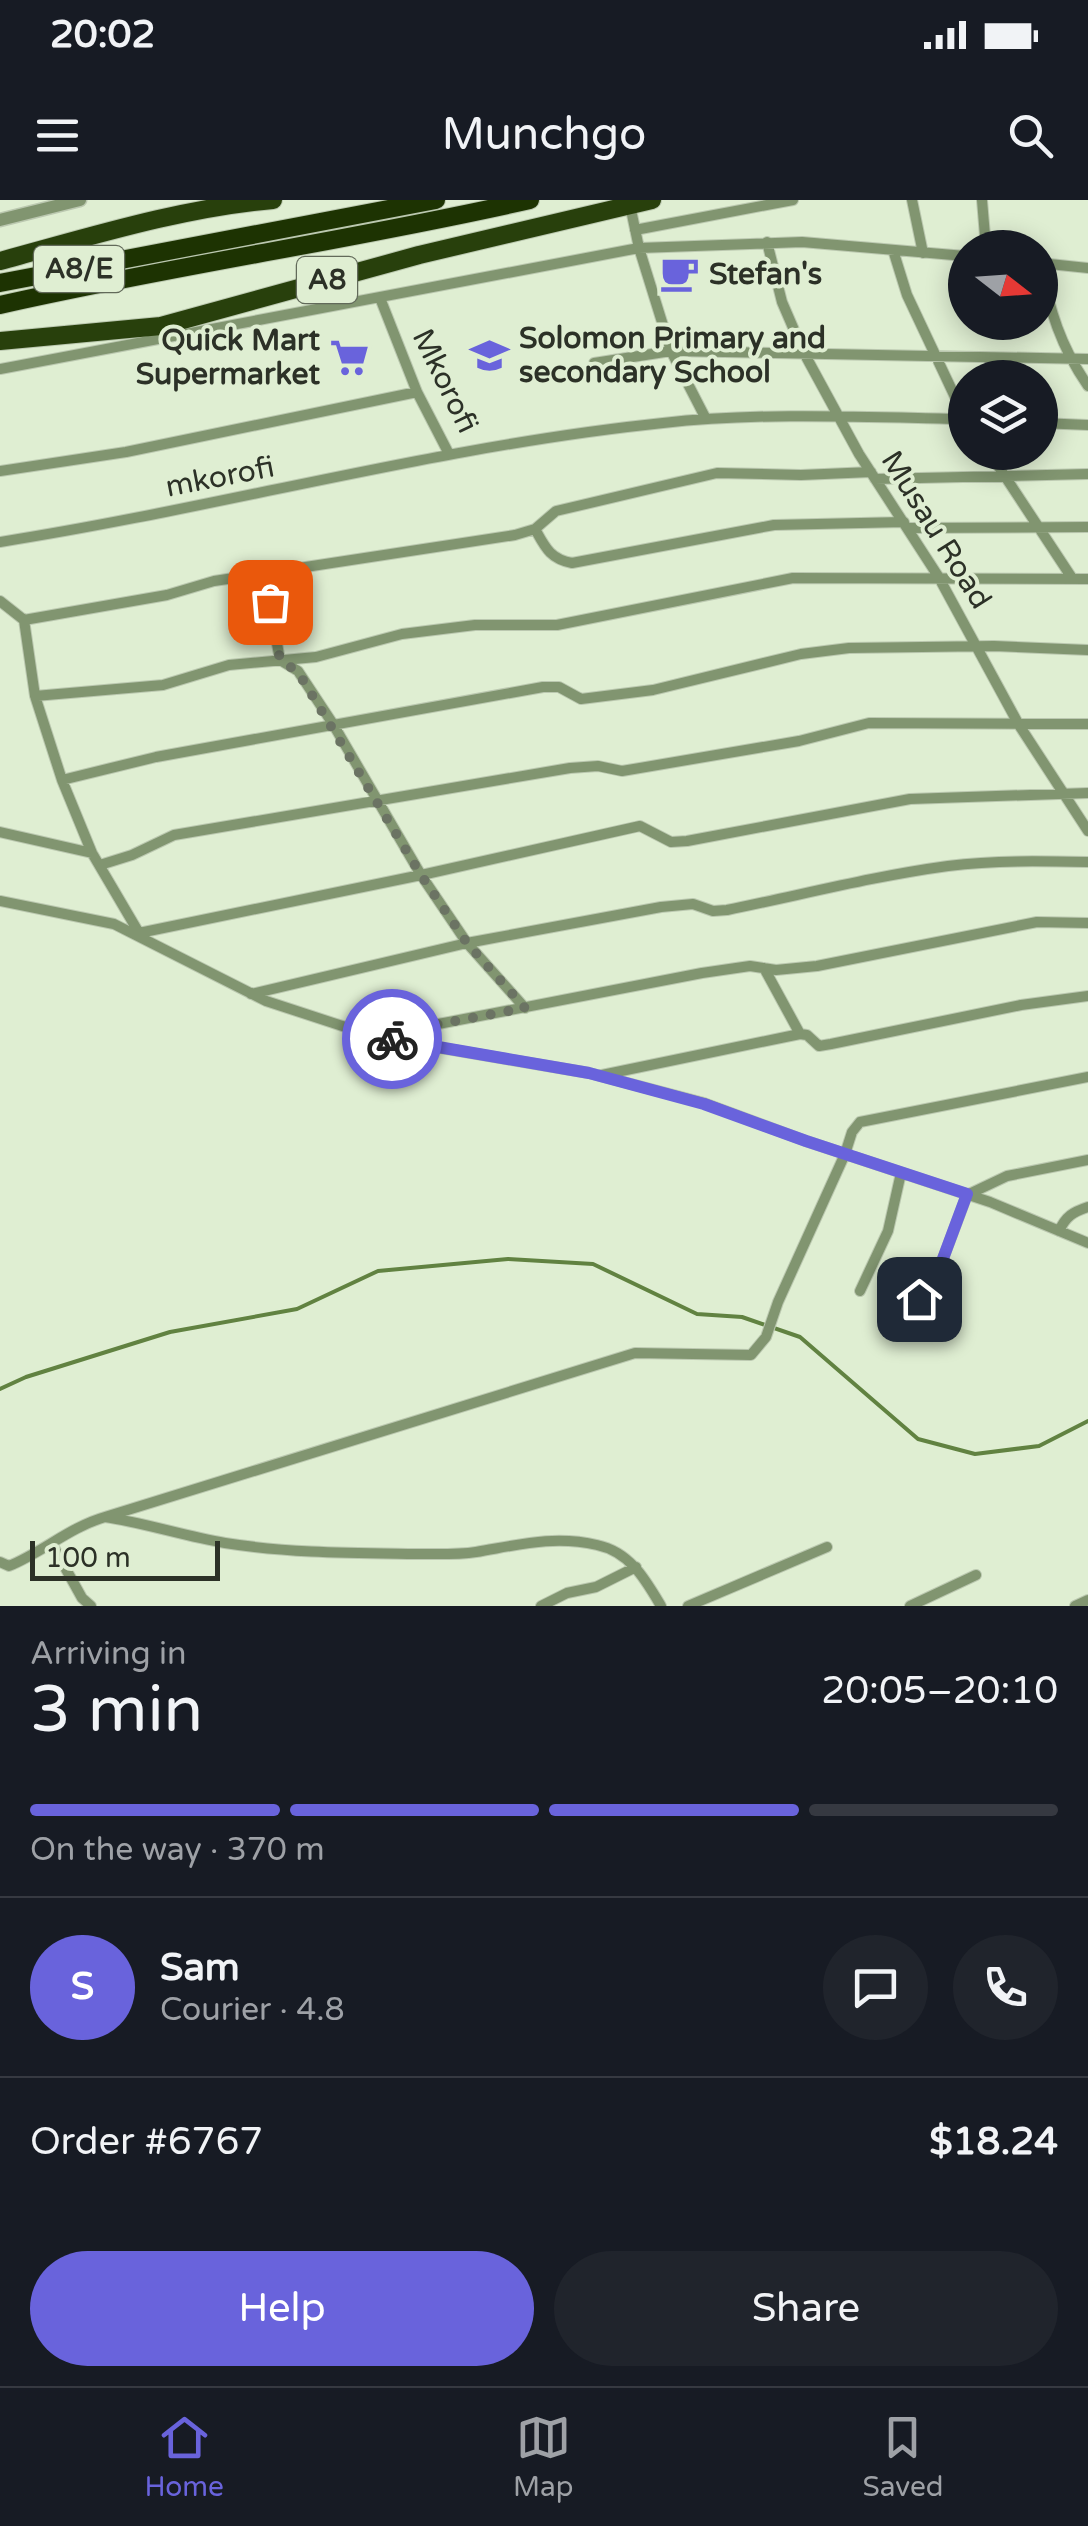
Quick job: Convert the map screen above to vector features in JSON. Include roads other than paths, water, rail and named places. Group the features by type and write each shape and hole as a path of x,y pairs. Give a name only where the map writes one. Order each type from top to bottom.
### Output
{"highway":[{"path":"0,261 120,229 244,202 273,200"},
{"name":"A8/E","path":"0,283 436,200"},
{"name":"A8/E","path":"0,305 530,200"},
{"name":"A8","path":"0,341 161,326 419,255 652,200"}],"street":[{"path":"0,220 80,200"},
{"path":"636,230 793,200"},
{"path":"912,200 923,253"},
{"path":"982,200 984,230"},
{"path":"630,205 671,351 706,418"},
{"name":"Musau Road","path":"767,242 782,302 804,354 873,475 938,576 1019,725 1088,831"},
{"path":"0,369 639,248 802,242 948,255"},
{"path":"893,250 907,295 948,382"},
{"path":"1058,265 1088,268"},
{"name":"Mkorofi","path":"380,298 416,392 449,454 706,418 948,418"},
{"path":"1058,335 1068,358 1088,386"},
{"path":"594,362 671,351 1088,360"},
{"path":"0,471 126,452 416,392"},
{"path":"1058,424 1088,426"},
{"name":"mkorofi","path":"0,542 120,522 449,454"},
{"path":"1001,470 1072,578"},
{"path":"24,620 167,595 214,581 535,529 556,511 717,473 1088,474"},
{"path":"535,529 548,552 558,560 572,562 774,525 1088,526"},
{"path":"264,573 280,660 298,672 333,724 421,875 467,943 525,1008"},
{"path":"35,696 163,686 229,666 316,657 402,634 475,624 576,622 793,578 1088,578"},
{"path":"0,600 24,620 35,696 62,780 92,853 141,936"},
{"path":"62,780 156,758 543,687 559,687 581,698 653,690 801,654 849,648 1088,650"},
{"path":"100,865 174,835 570,768 598,766 622,771 799,742 869,724 1088,724"},
{"path":"141,936 640,826 670,842 687,841 910,799 1088,794"},
{"path":"0,832 92,853"},
{"path":"251,994 467,943 661,906 694,904 713,912 951,866 1017,861 1088,862"},
{"path":"0,901 114,924 251,994 322,1020 392,1039 600,1076 704,1104 967,1194 1088,1243"},
{"path":"392,1039 402,1031 702,972 750,966 817,966 1037,922 1088,923"},
{"path":"764,968 800,1034"},
{"path":"600,1076 800,1034 819,1046 1032,1003 1088,996"},
{"path":"0,1562 9,1566 88,1522 635,1352 751,1355 766,1337 852,1132 860,1122 1088,1076"},
{"path":"900,1326 938,1272 967,1194 1007,1176 1088,1160"},
{"path":"860,1291 888,1231 901,1173"},
{"path":"1060,1231 1073,1212 1088,1207"},
{"path":"105,1517 222,1543 289,1551 439,1554 476,1552 540,1540 600,1545 636,1567 661,1606"},
{"path":"52,1544 82,1598 91,1606"},
{"path":"688,1606 827,1547"},
{"path":"541,1606 567,1592 596,1587 636,1567"},
{"path":"910,1606 976,1576"},
{"path":"1075,1606 1088,1600"}],"waterway":[{"path":"0,1389 26,1377 170,1332 297,1309 378,1271 508,1259 593,1264 697,1314 742,1317 800,1337 918,1439 975,1454 1039,1446 1088,1421"}],"place":[{"name":"Stefan's","path":"679,274"},
{"name":"Solomon Primary and secondary School","path":"489,355"},
{"name":"Quick Mart Supermarket","path":"350,357"}]}
